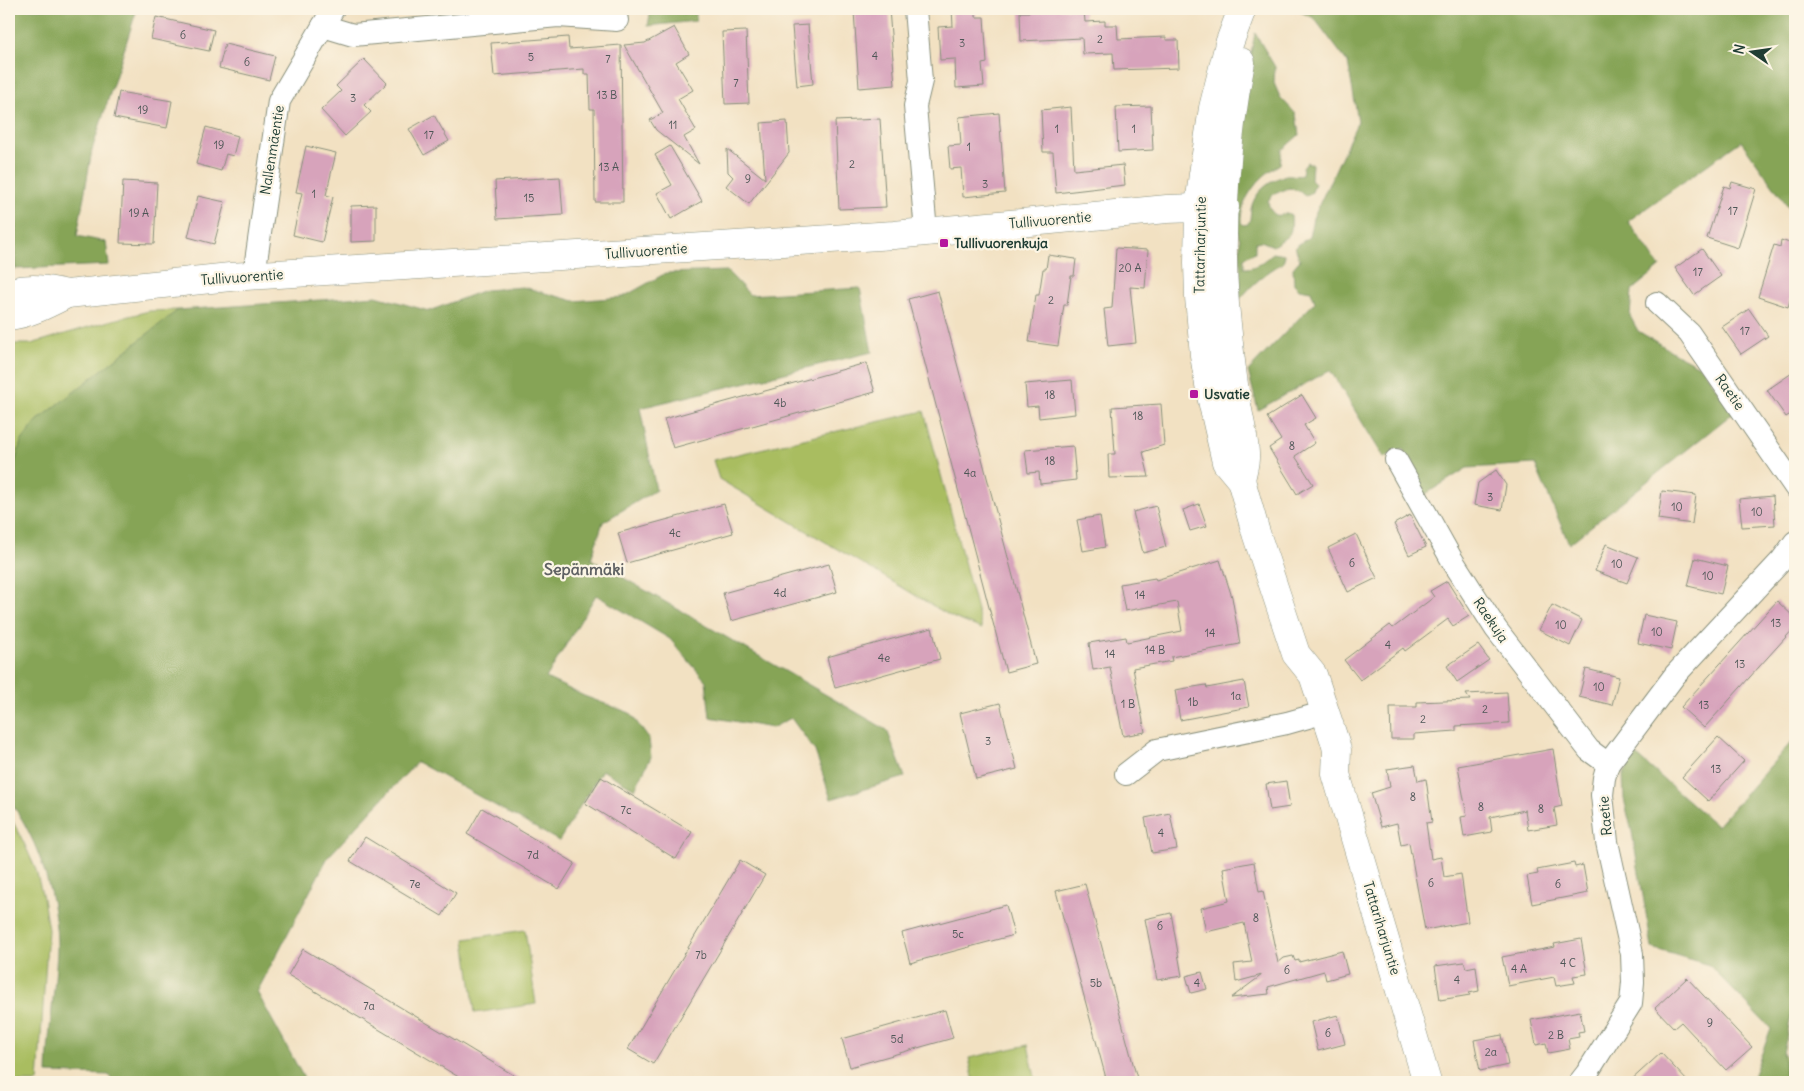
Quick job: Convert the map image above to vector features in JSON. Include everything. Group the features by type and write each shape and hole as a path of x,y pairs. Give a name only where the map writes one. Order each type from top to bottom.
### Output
{"main road":[{"name":"Tattariharjuntie","path":"1242,9 1229,44 1213,108 1202,174 1212,207 1224,263 1225,302 1236,398 1246,458 1241,480 1256,533 1296,654 1313,675 1317,715 1337,750 1336,774 1427,1082"},
{"name":"Tattariharjuntie","path":"1212,207 1230,137 1248,9"},
{"name":"Tullivuorentie","path":"9,292 42,288 67,294 254,275 403,267 926,232 1212,207"},
{"name":"Tullivuorentie","path":"9,316 39,308 67,294"}],"street":[{"path":"915,9 921,81 915,106 926,232"},
{"path":"328,18 353,35 558,16 617,20"},
{"name":"Nallenmäentie","path":"254,275 279,101 328,18"},
{"name":"Raetie","path":"1657,303 1688,333 1795,487"},
{"name":"Raekuja","path":"1396,460 1452,560 1496,629 1589,750 1608,764"},
{"name":"Raetie","path":"1580,1082 1587,1074 1631,1003 1633,982 1632,954 1607,842 1602,795 1608,764 1675,675 1782,560 1795,542"},
{"path":"1126,774 1157,750 1317,715"}],"green space":[{"path":"9,9 137,9 92,150 77,236 106,242 109,265 15,269 16,194 9,124"},
{"path":"651,9 696,9 696,21 648,26"},
{"path":"1294,9 1795,9 1795,216 1741,141 1628,221 1660,267 1632,290 1630,316 1638,331 1703,368 1733,413 1569,544 1535,464 1467,468 1424,495 1403,449 1384,458 1330,370 1258,410 1248,371 1315,302 1311,291 1299,289 1294,284 1293,268 1300,260 1295,247 1309,237 1313,218 1358,121 1348,63 1314,18"},
{"path":"1255,33 1275,67 1274,83 1280,97 1296,114 1299,135 1282,150 1280,164 1265,175 1253,189 1244,205 1241,223 1244,225 1248,224 1255,198 1262,189 1272,181 1285,175 1302,175 1303,167 1307,162 1312,164 1311,179 1315,183 1312,192 1305,196 1299,191 1289,188 1272,195 1268,201 1270,209 1274,214 1279,216 1287,213 1291,215 1289,235 1273,246 1261,241 1256,242 1255,252 1244,258 1244,268 1256,266 1273,253 1285,255 1283,263 1260,279 1240,299 1240,240 1231,210 1238,117"},
{"path":"9,124 16,194 15,269 9,269"},
{"path":"727,271 750,295 860,288 872,352 640,408 656,490 603,522 591,559 887,730 905,777 831,799 815,751 791,718 772,728 710,717 706,681 670,639 596,595 546,678 584,696 630,713 649,739 651,757 635,789 602,770 559,841 417,762 328,857 257,992 306,1082 113,1082 109,1075 47,1073 57,951 54,912 45,872 38,852 20,816 9,800 9,485 21,442 37,421 178,310 376,296 429,311 485,290 523,287 574,301 623,297 666,273"},
{"path":"178,310 37,421 21,442 9,485 9,344 31,344 149,311"},
{"path":"924,411 982,629 952,617 719,479 713,460"},
{"path":"1795,738 1795,999 1783,1053 1786,1082 1751,1082 1771,1029 1709,965 1652,948 1632,832 1624,799 1623,776 1635,754 1717,826"},
{"path":"9,814 36,870 48,930 38,1082 9,1082"},
{"path":"525,930 536,1004 475,1013 465,939"},
{"path":"1028,1045 1036,1082 974,1082 969,1058"},
{"path":"1783,1053 1795,1069 1795,1082 1786,1082"}],"building":[{"path":"889,9 895,85 859,88 854,11"},
{"path":"952,9 976,9 976,17 984,17 987,63 982,64 984,86 956,88 955,59 940,60 938,27 953,26"},
{"path":"1029,9 1084,9 1085,22 1105,21 1105,25 1117,25 1118,39 1166,37 1166,40 1178,40 1179,68 1114,70 1113,53 1083,54 1082,38 1021,41 1020,12 1029,12"},
{"path":"156,17 214,30 209,51 151,39"},
{"path":"808,25 813,84 797,86 792,26"},
{"path":"674,27 689,54 676,62 693,90 678,99 696,130 684,137 699,164 656,130 650,120 663,113 624,45 645,43"},
{"path":"746,31 749,103 725,104 722,32"},
{"path":"568,37 569,49 621,45 623,202 595,202 594,109 590,109 589,74 584,74 584,69 494,76 491,43"},
{"path":"225,44 275,56 269,80 219,68"},
{"path":"364,59 387,83 364,105 371,112 345,136 321,110 341,91 336,86"},
{"path":"119,92 172,101 167,128 114,118"},
{"path":"1151,106 1153,150 1118,152 1116,107"},
{"path":"1071,107 1074,170 1123,165 1125,185 1056,193 1053,152 1043,152 1041,110"},
{"path":"999,113 1005,193 963,197 961,168 950,169 948,146 961,145 959,117"},
{"path":"434,115 449,141 424,155 409,129"},
{"path":"880,119 886,207 839,209 835,121"},
{"path":"787,121 789,153 749,204 726,186 733,177 728,172 727,149 765,179 761,123"},
{"path":"206,127 238,136 233,156 226,154 221,171 196,164"},
{"path":"306,146 336,153 326,195 333,197 322,242 293,235 302,193 296,192"},
{"path":"670,146 702,201 671,219 657,193 672,185 655,155"},
{"path":"560,177 563,215 497,219 495,181"},
{"path":"123,181 157,183 154,244 120,243"},
{"path":"1732,182 1756,189 1738,248 1707,238 1724,186 1730,188"},
{"path":"198,196 225,202 214,244 188,237"},
{"path":"376,205 376,241 351,242 351,206"},
{"path":"1781,240 1795,245 1795,284 1788,307 1758,297 1774,245 1780,247"},
{"path":"1116,248 1148,250 1145,288 1130,287 1136,343 1108,346 1104,309 1112,308"},
{"path":"1702,249 1721,276 1694,295 1675,268"},
{"path":"1048,255 1076,259 1074,276 1071,276 1067,305 1064,305 1058,346 1029,342 1036,295 1039,295 1043,269 1046,269"},
{"path":"938,291 1036,664 1006,672 908,299"},
{"path":"1749,309 1768,336 1741,354 1722,327"},
{"path":"866,363 875,392 673,448 664,419"},
{"path":"1795,371 1795,411 1786,417 1767,390"},
{"path":"1072,380 1075,414 1039,418 1038,406 1027,407 1025,384"},
{"path":"1302,395 1316,418 1304,425 1315,443 1295,456 1313,484 1297,494 1269,448 1281,440 1267,417"},
{"path":"1161,404 1164,445 1143,452 1149,477 1109,478 1108,454 1115,454 1112,407"},
{"path":"1073,446 1076,480 1040,484 1039,472 1028,473 1025,450"},
{"path":"1496,470 1506,485 1502,510 1474,505 1478,483"},
{"path":"1662,491 1696,495 1692,524 1658,519"},
{"path":"1773,496 1775,525 1742,527 1739,499"},
{"path":"724,504 733,533 627,563 618,533"},
{"path":"1199,504 1207,526 1190,531 1183,510"},
{"path":"1156,506 1166,547 1143,553 1133,512"},
{"path":"1410,515 1426,547 1409,555 1394,524"},
{"path":"1100,516 1105,547 1083,551 1077,520"},
{"path":"1356,534 1377,578 1348,592 1328,548"},
{"path":"1606,544 1638,557 1627,583 1595,571"},
{"path":"1695,558 1728,566 1721,594 1688,586"},
{"path":"1220,560 1232,597 1240,644 1171,657 1172,661 1133,668 1145,732 1123,736 1110,667 1093,670 1089,643 1126,637 1127,642 1182,631 1177,602 1125,611 1120,584 1155,578 1156,580"},
{"path":"829,564 837,592 731,621 723,593"},
{"path":"1447,581 1469,616 1453,626 1448,619 1405,651 1403,648 1360,680 1344,660 1390,625 1393,628 1434,597 1430,591"},
{"path":"1777,601 1795,618 1795,627 1704,728 1681,707"},
{"path":"1552,605 1582,620 1570,646 1539,630"},
{"path":"1644,615 1677,622 1671,650 1638,643"},
{"path":"932,628 940,659 835,688 827,657"},
{"path":"1478,645 1489,660 1457,682 1447,666"},
{"path":"1586,669 1619,677 1612,705 1579,697"},
{"path":"1244,681 1249,707 1180,720 1175,690 1206,685 1207,688"},
{"path":"1507,692 1509,723 1456,726 1456,731 1414,734 1414,739 1391,739 1390,707 1417,707 1417,702 1470,700 1466,694"},
{"path":"1000,703 1017,769 976,779 960,713"},
{"path":"1718,737 1744,761 1708,801 1682,777"},
{"path":"1553,749 1562,806 1554,808 1557,825 1528,830 1525,810 1490,817 1492,832 1464,837 1461,817 1467,816 1458,766"},
{"path":"1415,765 1418,781 1426,779 1432,822 1426,823 1431,859 1441,857 1444,877 1461,874 1468,922 1425,930 1409,843 1401,845 1397,823 1381,827 1371,793 1390,787 1387,769"},
{"path":"601,777 692,832 676,859 585,803"},
{"path":"1286,781 1290,807 1270,810 1266,784"},
{"path":"482,808 575,863 559,889 467,834"},
{"path":"1170,813 1177,849 1152,853 1145,818"},
{"path":"365,837 456,893 442,916 350,861"},
{"path":"740,860 765,875 653,1064 628,1049"},
{"path":"1254,862 1259,892 1263,891 1278,963 1284,958 1293,956 1295,961 1299,960 1299,962 1342,951 1348,974 1326,980 1324,971 1268,987 1269,994 1231,998 1262,975 1236,982 1234,964 1252,962 1244,923 1206,932 1201,908 1229,901 1223,868"},
{"path":"1574,863 1575,867 1583,865 1588,893 1532,904 1527,876 1538,874 1537,870"},
{"path":"1085,884 1138,1082 1107,1082 1070,944 1056,891"},
{"path":"1006,905 1014,935 910,963 902,933"},
{"path":"1171,913 1182,976 1157,980 1145,919"},
{"path":"1581,939 1587,974 1573,976 1575,983 1556,986 1554,977 1508,986 1502,957 1555,947 1554,944"},
{"path":"303,949 525,1082 467,1082 288,975"},
{"path":"1464,962 1466,968 1476,966 1479,991 1469,993 1470,995 1440,1000 1435,966"},
{"path":"1202,972 1207,989 1191,993 1186,976"},
{"path":"1687,978 1752,1047 1726,1070 1681,1022 1674,1028 1655,1008"},
{"path":"945,1010 953,1038 850,1067 842,1039"},
{"path":"1580,1011 1584,1031 1578,1032 1579,1037 1568,1039 1570,1049 1548,1053 1546,1043 1536,1045 1531,1020"},
{"path":"1338,1015 1345,1044 1318,1051 1311,1022"},
{"path":"1502,1035 1508,1065 1480,1071 1474,1040"},
{"path":"1661,1053 1688,1082 1629,1082"}],"place":[{"name":"Tullivuorenkuja","path":"944,243"},
{"name":"Usvatie","path":"1194,394"}],"district":[{"name":"Sepänmäki","path":"584,569"}]}
